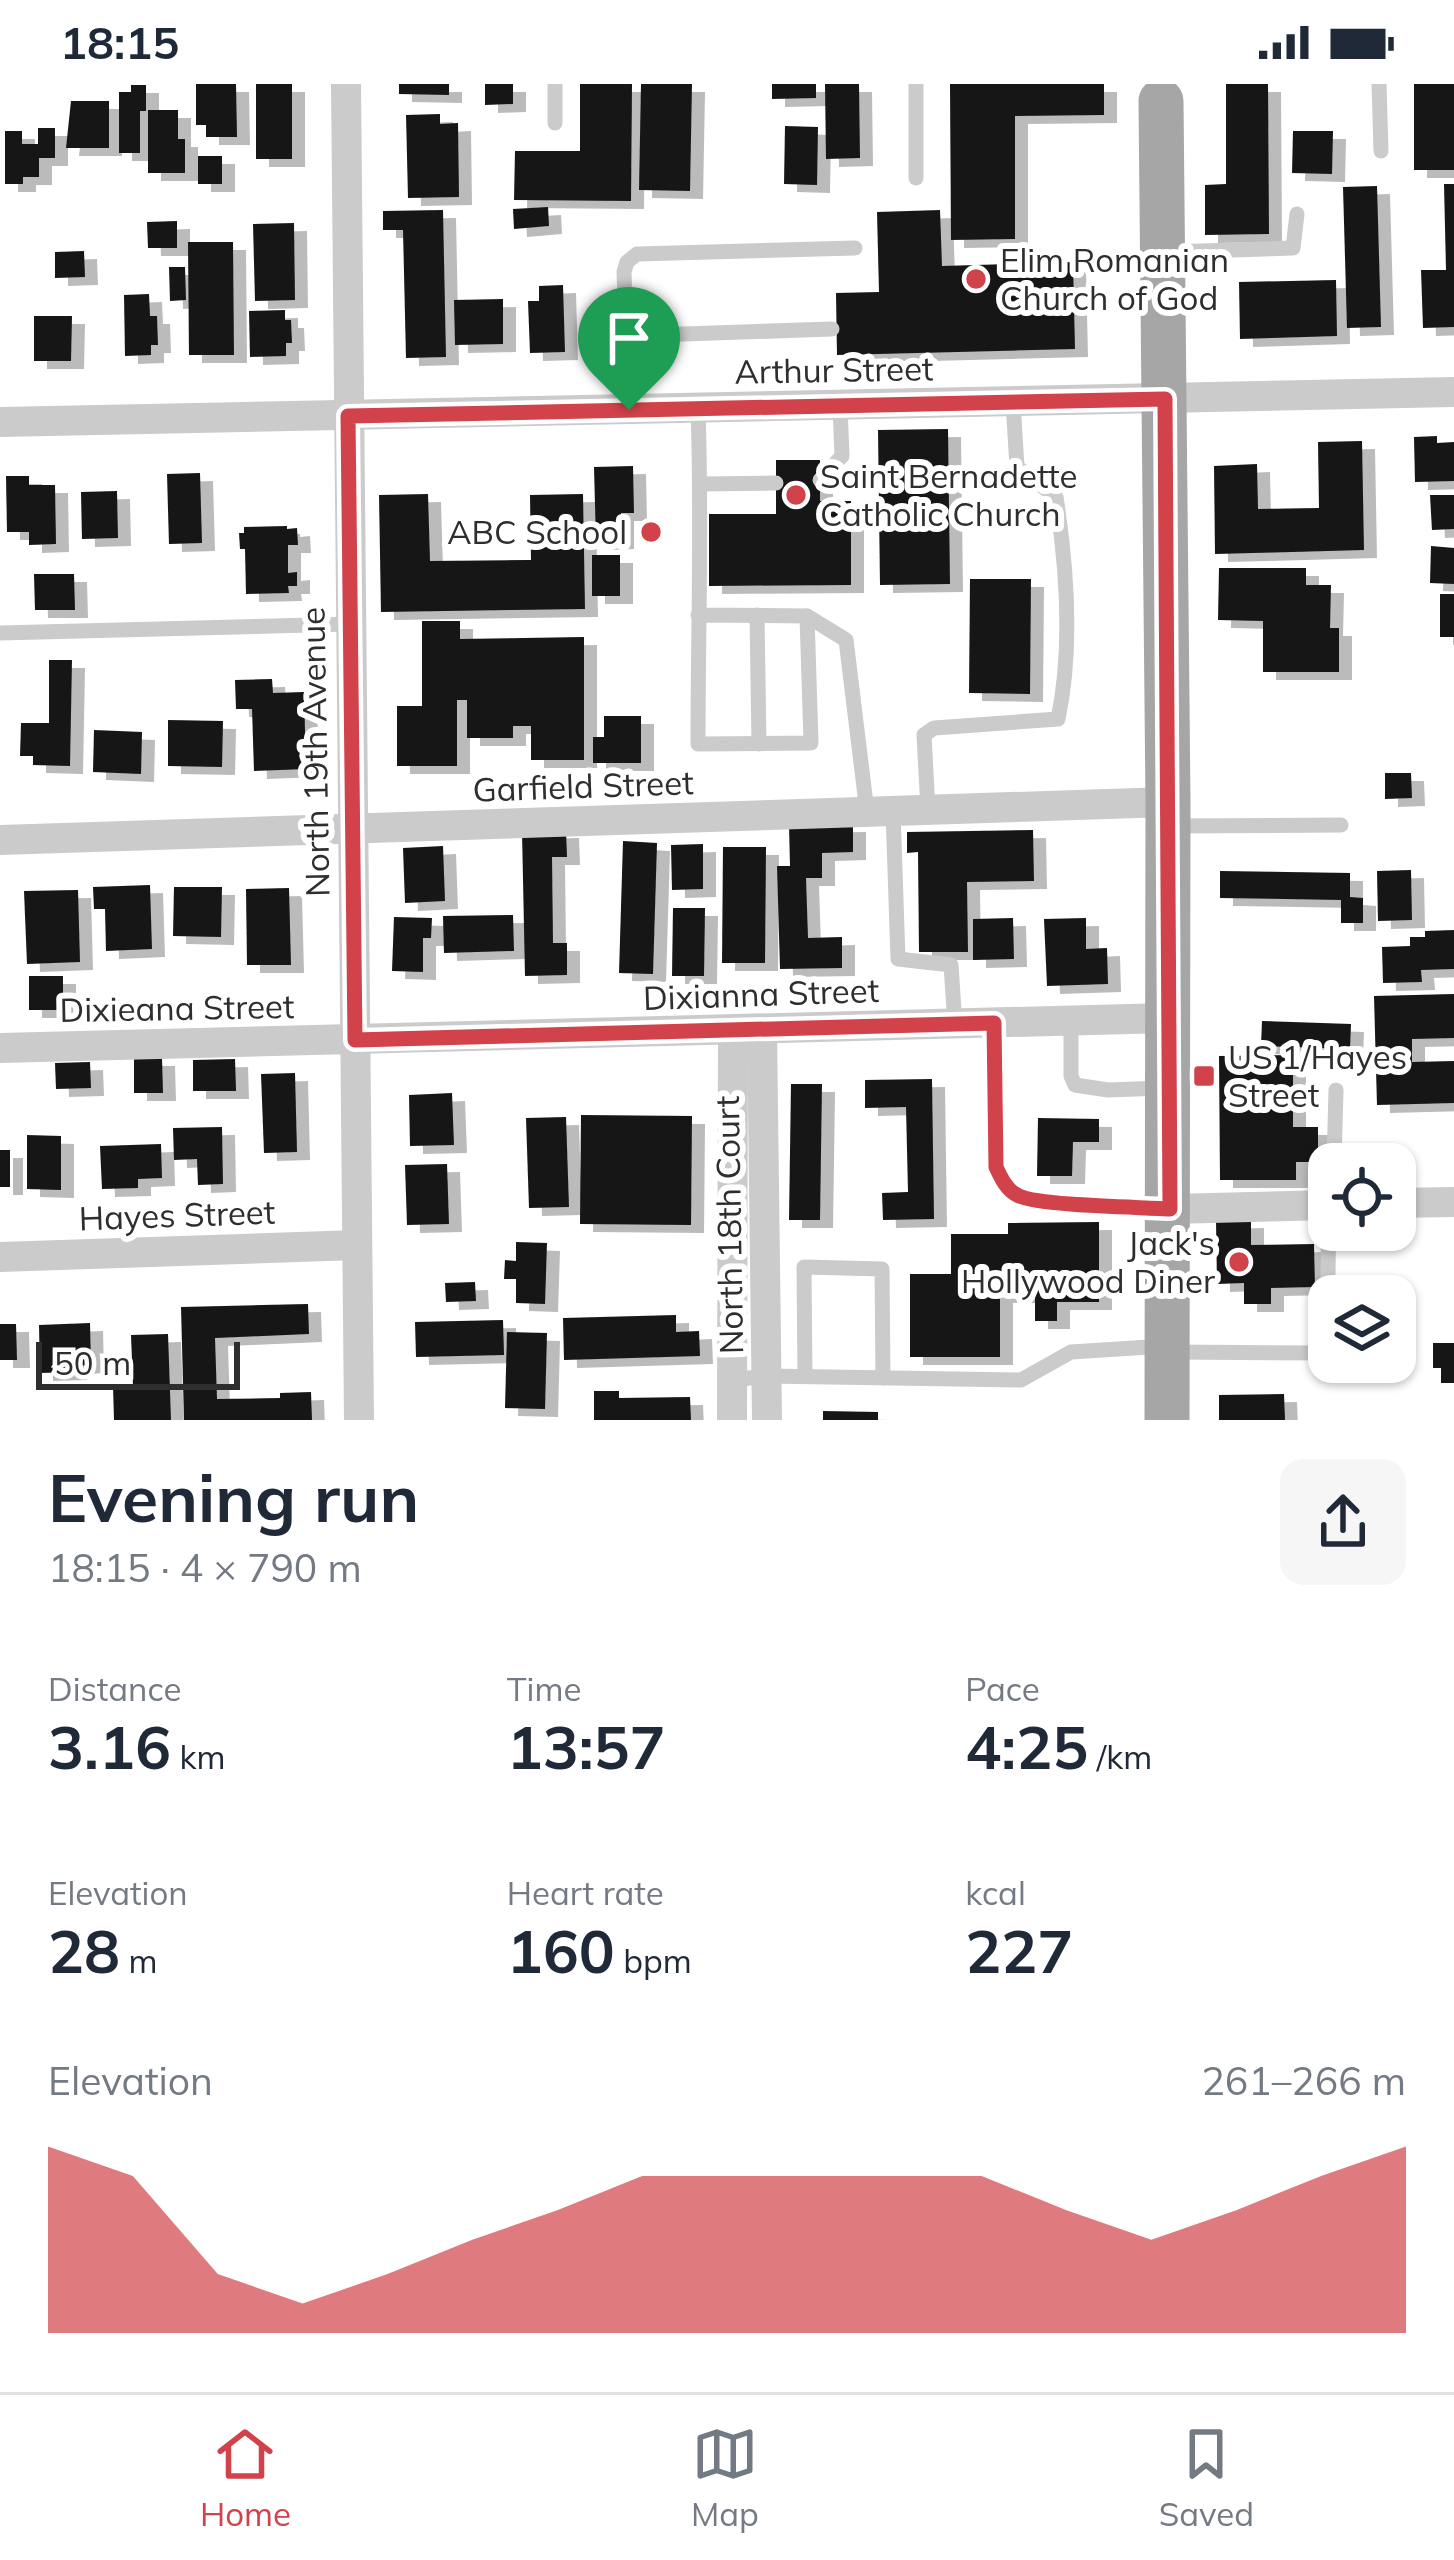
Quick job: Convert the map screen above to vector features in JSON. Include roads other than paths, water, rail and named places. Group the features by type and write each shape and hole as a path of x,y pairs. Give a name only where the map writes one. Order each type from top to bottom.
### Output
{"main road":[{"path":"1159,90 1168,814 1168,1420"}],"street":[{"name":"North 19th Avenue","path":"346,84 359,1420"},
{"name":"Arthur Street","path":"0,422 1454,392"},
{"name":"Garfield Street","path":"0,840 928,810 1168,814"},
{"name":"Dixianna Street","path":"355,1040 1168,1018"},
{"name":"North 18th Court","path":"747,1030 767,1420"},
{"name":"North 18th Court","path":"732,1420 747,1030"},
{"name":"Dixieana Street","path":"0,1048 355,1040"},
{"path":"1416,1203 1454,1202"},
{"path":"1170,1209 1308,1204"},
{"name":"Hayes Street","path":"0,1256 357,1244"}],"lane":[{"path":"555,84 555,123"},
{"path":"916,84 916,178"},
{"path":"1379,84 1381,151"},
{"path":"1161,252 1293,248 1298,214"},
{"path":"629,410 624,272 637,254 855,248"},
{"path":"626,337 832,329"},
{"path":"928,810 924,735 934,728 1058,719 1063,694 1065,557 1056,497 1017,467 1013,402"},
{"path":"820,480 842,456 840,406"},
{"path":"698,409 698,744 811,743 807,616"},
{"path":"700,484 776,483"},
{"path":"698,615 807,616 846,640 880,812 898,959 951,964 955,1024"},
{"path":"757,615 759,744"},
{"path":"0,633 350,624"},
{"path":"1168,814 1341,825"},
{"path":"1070,1021 1070,1076 1076,1085 1108,1090 1169,1088"},
{"path":"994,1023 996,1167 1004,1184 1018,1196 1170,1209"},
{"path":"1335,1143 1336,1090"},
{"path":"732,1380 767,1376 1021,1380 1071,1352 1327,1353 1328,1251"},
{"path":"805,1376 804,1267 882,1269 883,1378"}],"place":[{"name":"Elim Romanian Church of God","path":"976,279"},
{"name":"Saint Bernadette Catholic Church","path":"796,495"},
{"name":"ABC School","path":"651,532"},
{"name":"US 1/Hayes Street","path":"1204,1076"},
{"name":"Jack's Hollywood Diner","path":"1239,1262"}]}
